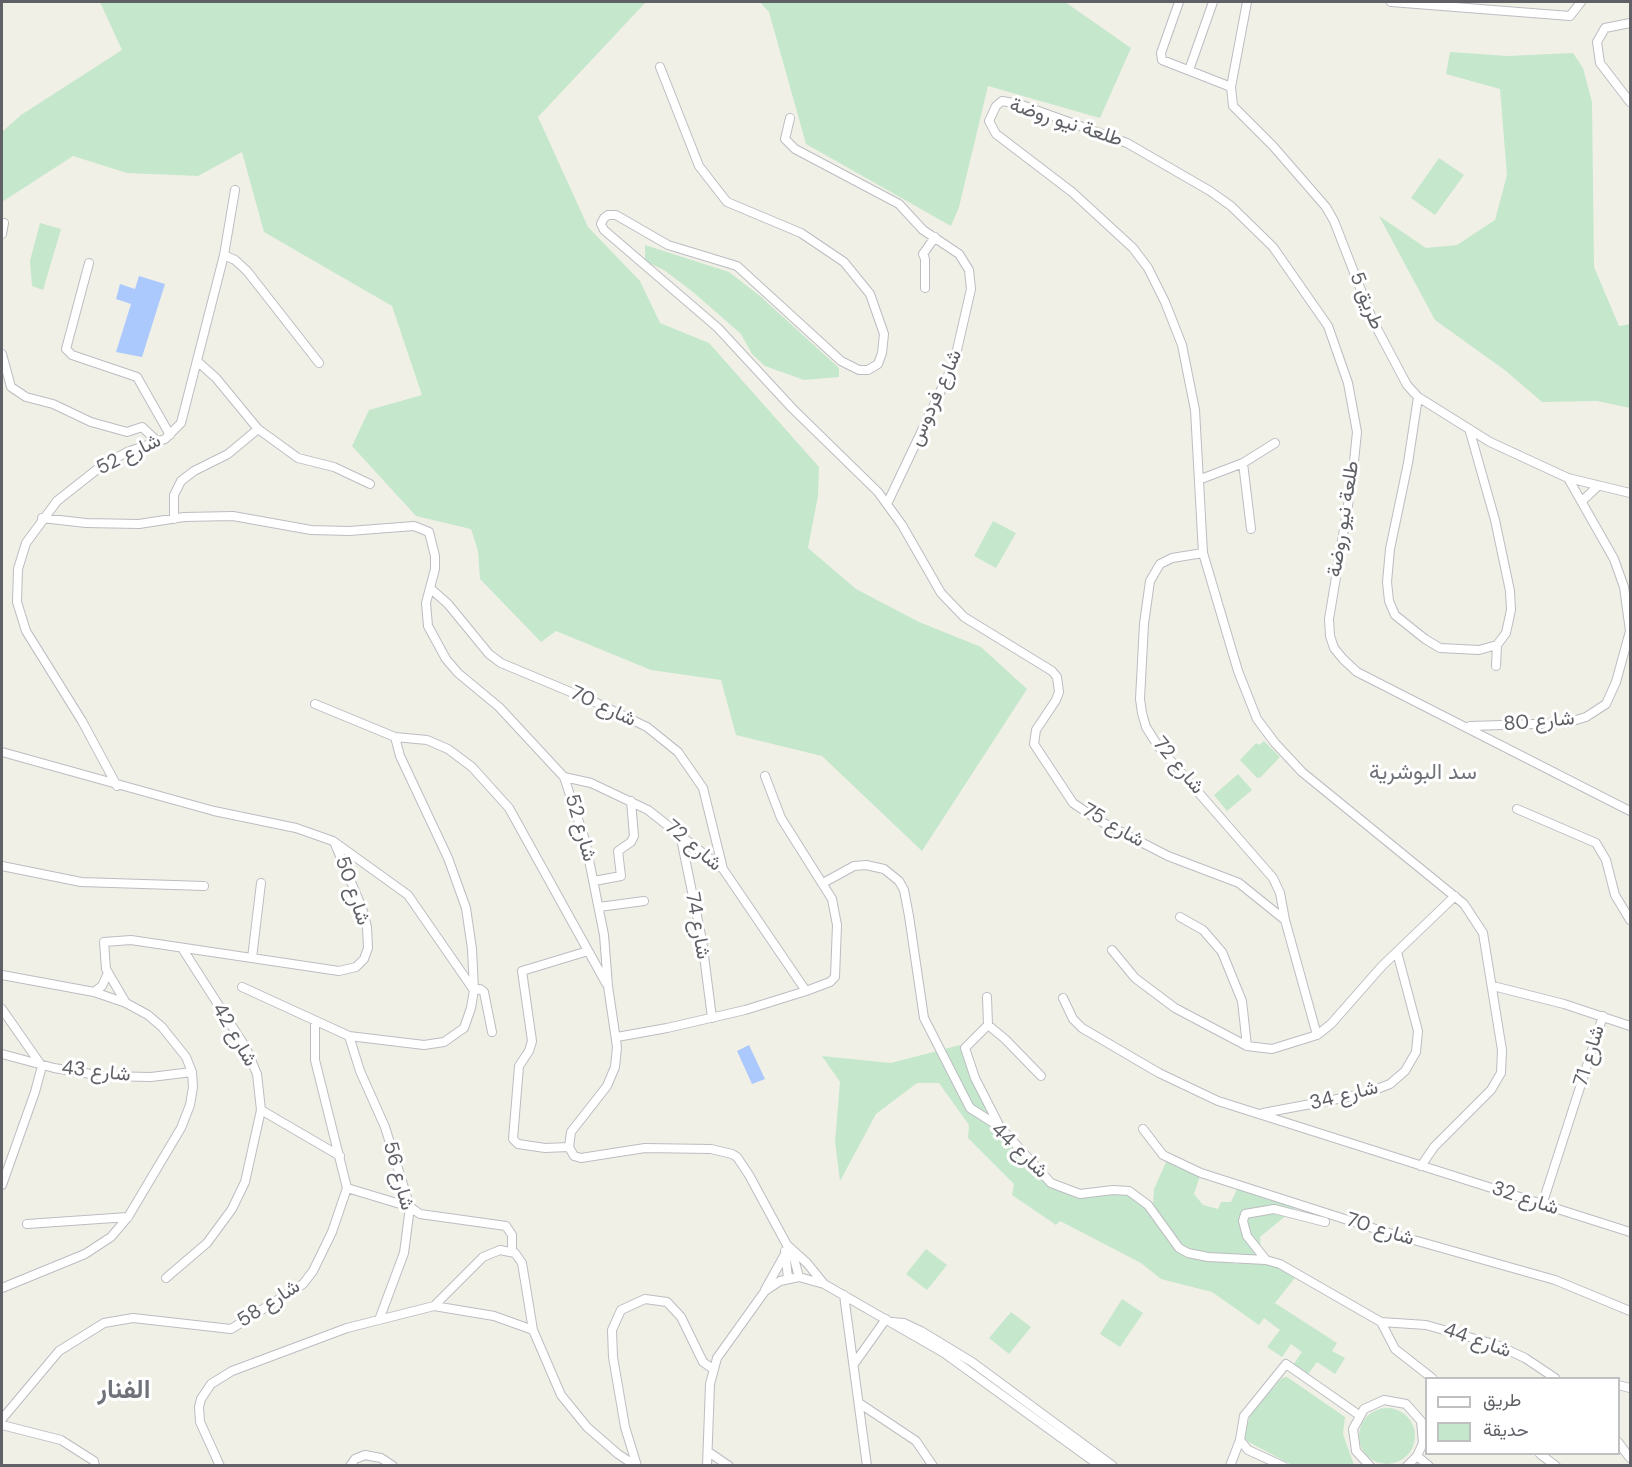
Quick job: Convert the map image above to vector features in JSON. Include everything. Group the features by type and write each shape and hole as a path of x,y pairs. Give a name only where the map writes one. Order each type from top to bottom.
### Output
{"street":[{"path":"1179,2 1161,56 1166,63 1231,87"},
{"path":"1189,70 1213,2"},
{"name":"طريق 5","path":"1247,2 1231,87 1231,98 1238,112 1274,146 1326,207 1334,220 1380,337 1400,375 1418,397 1470,432 1568,478 1630,493"},
{"path":"1391,2 1570,16 1581,2"},
{"path":"1630,23 1605,28 1598,42 1600,63 1630,102"},
{"path":"660,67 699,166 726,202 801,234 844,262 870,294 884,334 878,364 868,370 859,370 841,361 737,267 668,246 616,215 608,214 604,218 601,224 604,230 718,328 792,408 878,492 886,504"},
{"name":"طلعة نيو روضة","path":"1420,1166 1434,1147 1491,1090 1501,1073 1502,1050 1483,933 1473,916 1455,896 1326,792 1275,743 1257,718 1241,680 1203,553 1196,410 1182,345 1148,268 1133,248 1072,192 996,134 988,121 990,115 1002,101 1052,114 1127,143 1159,159 1231,206 1279,256 1328,326 1354,407 1357,432 1352,481 1329,618 1330,636 1334,648 1357,672 1630,811"},
{"name":"شارع فردوس","path":"790,118 785,139 795,149 899,204 923,230 959,254 969,270 971,290 954,363 886,504"},
{"name":"شارع 52","path":"117,786 107,763 26,631 17,602 18,569 26,543 42,518 57,501 100,466 127,452 158,442 170,435 185,413 224,255 235,190"},
{"path":"2,234 4,224"},
{"path":"925,288 923,254 935,237"},
{"path":"224,255 235,260 247,271 319,363"},
{"path":"89,263 66,349 72,355 137,377 170,435"},
{"path":"2,354 11,387 26,397 53,404 91,422 127,432 142,427 158,442"},
{"path":"197,361 210,371 258,429 297,458 334,467 370,484"},
{"path":"1418,397 1408,463 1390,549 1387,582 1389,601 1395,615 1408,628 1440,648 1479,650 1497,645"},
{"path":"42,518 86,523 139,524 174,519 174,495 181,481 199,468 228,454 258,429"},
{"path":"1470,432 1484,479 1510,591 1511,610 1506,633 1497,645 1496,666"},
{"path":"1201,479 1243,463 1275,443"},
{"path":"1243,463 1251,529"},
{"name":"شارع 80","path":"1467,726 1566,723 1600,710 1611,693 1623,664 1630,631 1628,603 1614,560 1568,478"},
{"path":"1582,501 1598,486"},
{"path":"878,492 895,487"},
{"name":"شارع 75","path":"886,504 940,593 964,617 1052,671 1057,677 1059,684 1056,700 1036,730 1034,744 1073,803 1098,820 1168,856 1239,883 1285,920"},
{"name":"شارع 52","path":"174,519 233,516 311,530 349,531 421,527 429,532 435,545 435,569 426,617 428,626 446,659 474,687 499,707 564,777 577,809 594,882 604,935 608,986 617,1037 615,1067 607,1086 574,1127 569,1136 569,1147"},
{"name":"شارع 72","path":"1203,553 1172,558 1160,564 1150,581 1144,624 1140,699 1142,713 1146,727 1158,747 1273,878 1280,892 1285,920"},
{"name":"شارع 70","path":"430,588 448,604 489,654 501,663 597,703 647,728 678,752 703,788 723,869"},
{"path":"315,704 395,737 427,740 438,744 459,756 486,781 509,808 608,986"},
{"path":"242,987 315,1022 349,1035 408,1045 444,1042 464,1028 474,990 473,957 466,908 444,849 400,756 395,737"},
{"path":"2,753 214,811 296,828 333,841"},
{"path":"617,1037 712,1018 830,982 837,968 836,912 832,899 781,818 765,776"},
{"name":"شارع 72","path":"564,777 591,783 631,801 664,821 723,869 806,991"},
{"path":"594,882 621,876 618,851 631,842 634,836 631,801"},
{"path":"1517,809 1596,843 1606,860 1615,895 1630,920"},
{"name":"شارع 74","path":"680,834 702,940 712,1018"},
{"name":"شارع 50","path":"333,841 408,895 474,990 480,989 484,992 492,1032"},
{"name":"شارع 50","path":"126,1003 108,973 104,942 131,940 339,971 356,967 364,959 368,948 362,908 333,841"},
{"name":"شارع 44","path":"823,883 854,866 866,865 884,869 899,881 909,916 924,1018 970,1108 1000,1127 1044,1176 1062,1189 1080,1194 1122,1190 1142,1198 1179,1248 1188,1253 1208,1257 1266,1260 1290,1269 1381,1322 1426,1325 1497,1345 1525,1358 1554,1377"},
{"path":"2,866 81,882 204,886"},
{"path":"252,958 261,883"},
{"path":"1112,950 1136,978 1175,1008 1247,1046 1272,1049 1317,1035 1331,1024 1382,966 1455,896"},
{"path":"598,907 644,901"},
{"path":"1180,917 1203,930 1222,952 1242,1001 1247,1046"},
{"path":"1285,920 1317,1035"},
{"name":"شارع 42","path":"166,1278 207,1243 232,1209 248,1172 261,1110 257,1074 246,1048 182,948"},
{"path":"588,951 522,971 532,1041 529,1052 519,1066 513,1135 518,1144 545,1148 569,1147 574,1155 581,1158 645,1148 711,1149 732,1154 737,1157 749,1175 788,1250 799,1277"},
{"name":"شارع 34","path":"1262,1113 1364,1094 1390,1084 1405,1071 1416,1052 1418,1031 1397,952"},
{"path":"94,992 102,986 108,973"},
{"path":"2,975 94,992 126,1003 148,1015 179,1045 192,1072 193,1094 181,1128 128,1217 100,1246 2,1288"},
{"name":"شارع 71","path":"1493,986 1603,1016 1542,1205"},
{"path":"987,998 988,1025 965,1048 975,1078 1000,1127"},
{"name":"شارع 34","path":"1063,998 1072,1019 1082,1028 1125,1054 1197,1092 1420,1166"},
{"path":"2,1009 42,1065 35,1092 2,1185"},
{"path":"1603,1016 1630,1026"},
{"path":"1312,1019 1331,1024"},
{"name":"شارع 58","path":"2,1419 59,1351 104,1323 133,1318 231,1329 289,1295 303,1284 313,1271 338,1218 347,1188 315,1060 315,1022"},
{"path":"988,1025 1041,1076"},
{"name":"شارع 56","path":"349,1035 360,1071 385,1127 410,1207 404,1254 380,1320"},
{"name":"شارع 43","path":"2,1054 42,1065 118,1077 192,1072"},
{"path":"261,1110 340,1156"},
{"name":"شارع 70","path":"1143,1128 1163,1155 1201,1173 1382,1232 1555,1280 1630,1311"},
{"name":"شارع 32","path":"1420,1166 1630,1232"},
{"path":"347,1188 410,1207 420,1214 506,1226 512,1234 512,1251 522,1263 533,1330 549,1371 573,1411 599,1439 637,1466"},
{"path":"1266,1260 1247,1236 1243,1221 1245,1214 1274,1209 1325,1222"},
{"path":"27,1224 128,1217"},
{"path":"434,1306 483,1257 500,1250 512,1251"},
{"path":"788,1250 788,1278"},
{"path":"788,1250 807,1263 824,1284"},
{"path":"707,1466 710,1453 710,1397 713,1369 725,1346 765,1291 788,1250"},
{"path":"765,1291 788,1278 799,1277 824,1284 889,1320 901,1330 965,1367 1100,1466"},
{"path":"844,1295 867,1466"},
{"path":"637,1466 625,1427 613,1357 612,1330 621,1310 645,1299 667,1302 681,1317 703,1362 713,1369"},
{"path":"220,1466 199,1415 201,1399 212,1384 232,1371 347,1329 434,1306 494,1316 533,1330"},
{"path":"854,1364 889,1320"},
{"path":"889,1320 904,1323 921,1331 972,1362 1113,1466"},
{"path":"1381,1322 1395,1349 1431,1377"},
{"path":"1230,1466 1240,1440 1247,1410 1286,1364 1359,1415"},
{"path":"1366,1464 1354,1444 1353,1429 1359,1415 1370,1405 1384,1400 1406,1404 1417,1414 1423,1428 1423,1443 1417,1456 1407,1466"},
{"path":"859,1403 916,1441 933,1466"},
{"path":"2,1425 61,1440 94,1461 95,1466"},
{"path":"1240,1440 1248,1450 1283,1466"},
{"path":"1620,1445 1630,1458"},
{"path":"710,1453 729,1466"},
{"path":"350,1466 355,1459 365,1455 381,1458 393,1466"},
{"path":"1541,1455 1556,1466"},
{"path":"1417,1456 1430,1466"}],"green space":[{"path":"100,2 646,2 538,117 588,227 640,281 660,323 709,343 819,467 818,496 808,548 856,589 919,622 981,647 1027,689 922,851 822,756 736,735 721,680 651,670 556,631 541,642 480,579 478,551 471,529 416,516 352,446 369,410 422,395 392,306 264,232 242,152 198,176 127,173 73,156 2,202 2,132 21,115 122,50"},
{"path":"760,2 1065,2 1131,48 1100,118 988,86 959,207 951,226 806,144 769,12"},
{"path":"1450,52 1508,56 1573,53 1583,68 1592,102 1594,267 1619,326 1630,324 1630,408 1597,401 1542,402 1506,371 1435,320 1379,216 1426,248 1457,245 1495,220 1507,175 1500,89 1446,74"},
{"path":"1439,158 1464,175 1435,215 1411,198"},
{"path":"40,223 61,229 43,290 32,286 30,261"},
{"path":"645,245 729,272 760,296 839,368 839,377 804,380 765,366 752,354 741,334 693,292 664,270 645,261"},
{"path":"993,521 1016,533 996,568 974,556"},
{"path":"1264,741 1280,757 1261,777 1257,778 1240,760 1256,743 1259,745"},
{"path":"1238,774 1252,790 1227,811 1214,795"},
{"path":"960,1045 998,1130 1051,1182 1088,1191 1119,1186 1140,1200 1183,1256 1238,1264 1241,1259 1186,1250 1153,1206 1154,1189 1167,1160 1201,1173 1194,1194 1203,1205 1218,1209 1221,1202 1231,1202 1237,1189 1299,1205 1260,1237 1261,1257 1298,1274 1275,1303 1337,1343 1332,1351 1345,1358 1335,1374 1317,1362 1308,1374 1293,1365 1302,1352 1291,1344 1282,1357 1267,1347 1280,1330 1264,1318 1259,1325 1212,1292 1161,1279 1141,1263 1060,1221 1056,1225 1012,1195 1014,1184 968,1138 969,1125 939,1083 917,1083 876,1114 840,1181 835,1142 840,1082 822,1056 891,1063"},
{"path":"926,1249 947,1265 927,1290 906,1274"},
{"path":"1122,1299 1143,1313 1120,1347 1100,1334"},
{"path":"1011,1312 1031,1327 1009,1354 989,1338"},
{"path":"1287,1377 1345,1417 1343,1434 1354,1465 1292,1465 1243,1439 1251,1413 1282,1378"},
{"path":"1387,1408 1398,1410 1407,1416 1413,1425 1415,1436 1413,1447 1407,1456 1398,1462 1387,1464 1376,1462 1367,1456 1361,1447 1359,1436 1361,1425 1367,1416 1376,1410"}],"water":[{"path":"139,276 165,284 142,357 116,352 131,304 116,299 120,284 135,289"},
{"path":"749,1045 765,1079 752,1084 737,1051"}],"district":[{"name":"سد البوشرية","path":"1423,773"},
{"name":"الفنار","path":"124,1391"}]}
